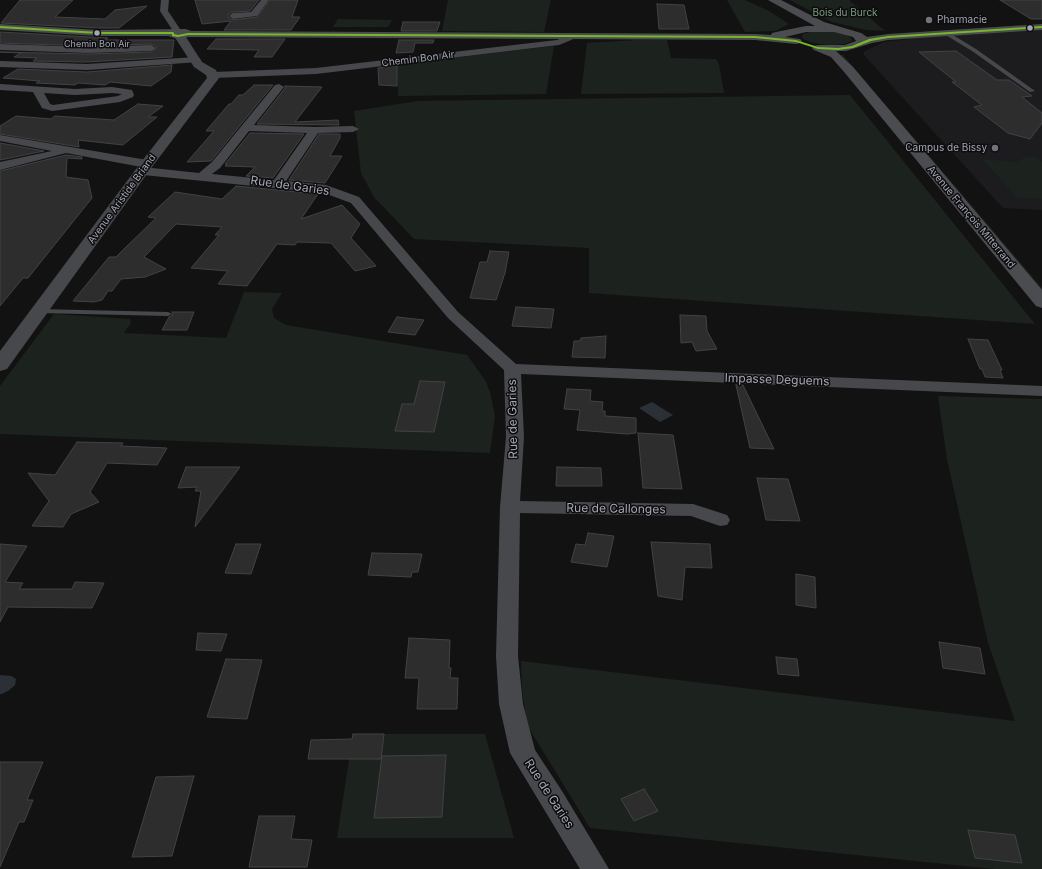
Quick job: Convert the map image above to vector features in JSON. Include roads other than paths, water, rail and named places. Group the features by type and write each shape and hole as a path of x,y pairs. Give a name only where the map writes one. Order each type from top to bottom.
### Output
{"main road":[{"path":"762,0 798,18 806,24 806,29"},
{"path":"773,0 820,24 855,34 888,37"},
{"path":"0,27 99,33 795,37 818,48 846,48 862,42 888,37 1042,27"},
{"path":"795,37 806,29 824,28 843,30"},
{"path":"855,34 861,38 862,42"},
{"name":"Avenue François Mitterrand","path":"818,48 835,55 849,70 1042,302"},
{"name":"Avenue François Mitterrand","path":"846,48 847,55 1042,282"}],"street":[{"path":"165,0 164,10 196,60 214,75"},
{"path":"233,16 254,14 265,0"},
{"name":"Chemin Bon Air","path":"214,75 316,71 531,46 559,42 573,36"},
{"path":"0,47 81,49 151,48"},
{"path":"0,59 17,48"},
{"path":"54,66 81,49"},
{"path":"0,64 87,67 196,60"},
{"name":"Avenue Aristide Briand","path":"0,365 214,75"},
{"path":"0,87 75,92 112,90 128,92 129,95 113,100 52,108 46,106 37,90"},
{"path":"202,176 216,165 279,87"},
{"path":"246,128 315,130 353,129"},
{"path":"278,184 315,130"},
{"name":"Rue de Garies","path":"0,138 68,150 145,168 202,176 326,189 355,200 453,315 512,369 515,437 510,507 507,656 511,704 523,753 595,869"},
{"path":"0,166 68,150"},
{"name":"Impasse Deguems","path":"512,369 1042,391"},
{"name":"Rue de Callonges","path":"510,507 693,510 720,520"}],"lane":[{"path":"946,33 974,50 1032,91"},
{"path":"40,311 168,314"}],"place":[{"name":"Pharmacie","path":"929,20"},
{"name":"Chemin Bon Air","path":"97,33"},
{"name":"Campus de Bissy","path":"995,148"}],"park label":[{"name":"Bois du Burck","path":"845,13"}]}
